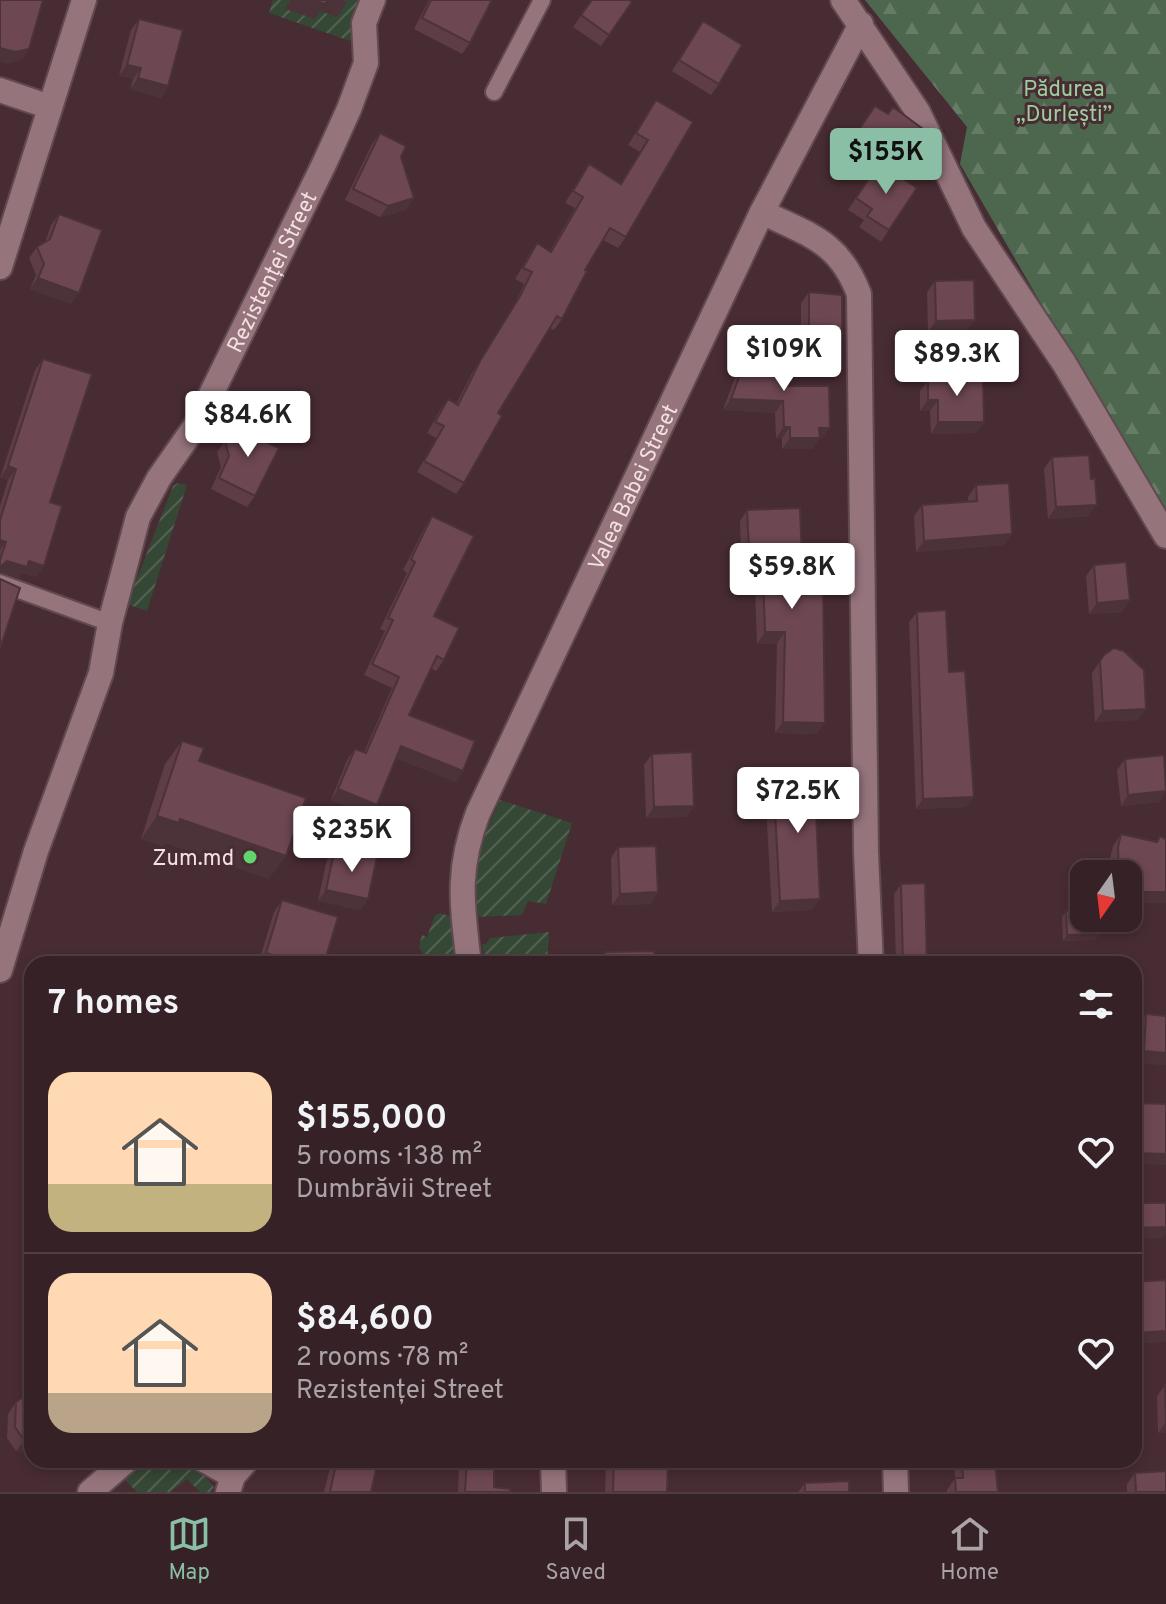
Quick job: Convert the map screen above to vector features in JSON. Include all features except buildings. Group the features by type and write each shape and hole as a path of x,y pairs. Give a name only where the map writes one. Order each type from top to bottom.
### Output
{"street":[{"path":"0,267 84,0"},
{"name":"Rezistenței Street","path":"0,970 36,851 101,673 110,623 138,517 159,478 196,425 349,109 366,63 364,23 373,0"},
{"path":"843,0 918,112 974,228 1064,363 1166,536"},
{"name":"Valea Babei Street","path":"468,956 461,891 468,838 762,212 861,24"},
{"path":"0,90 50,107"},
{"path":"762,212 828,245 851,273 859,294 866,853 871,956"},
{"path":"90,1492 118,1468"},
{"path":"553,1468 554,1492"},
{"path":"895,1468 896,1492"}],"lane":[{"path":"494,92 542,0"},
{"path":"0,583 110,623"}],"green space":[{"path":"273,0 364,0 350,41 269,13"},
{"name":"Pădurea „Durlești”","path":"865,0 1166,0 1166,512 960,164 967,127"},
{"path":"178,483 187,485 147,611 127,604 173,486"},
{"path":"500,800 572,823 546,904 528,901 522,915 478,917 474,858"},
{"path":"440,913 452,917 458,956 425,956 419,947 422,935 427,937 435,915"},
{"path":"549,932 548,956 483,956 482,944 490,938"},
{"path":"135,1468 196,1468 214,1487 210,1492 200,1492 187,1479 170,1492 137,1492 123,1478"}],"place":[{"name":"Zum.md","path":"250,857"}]}
